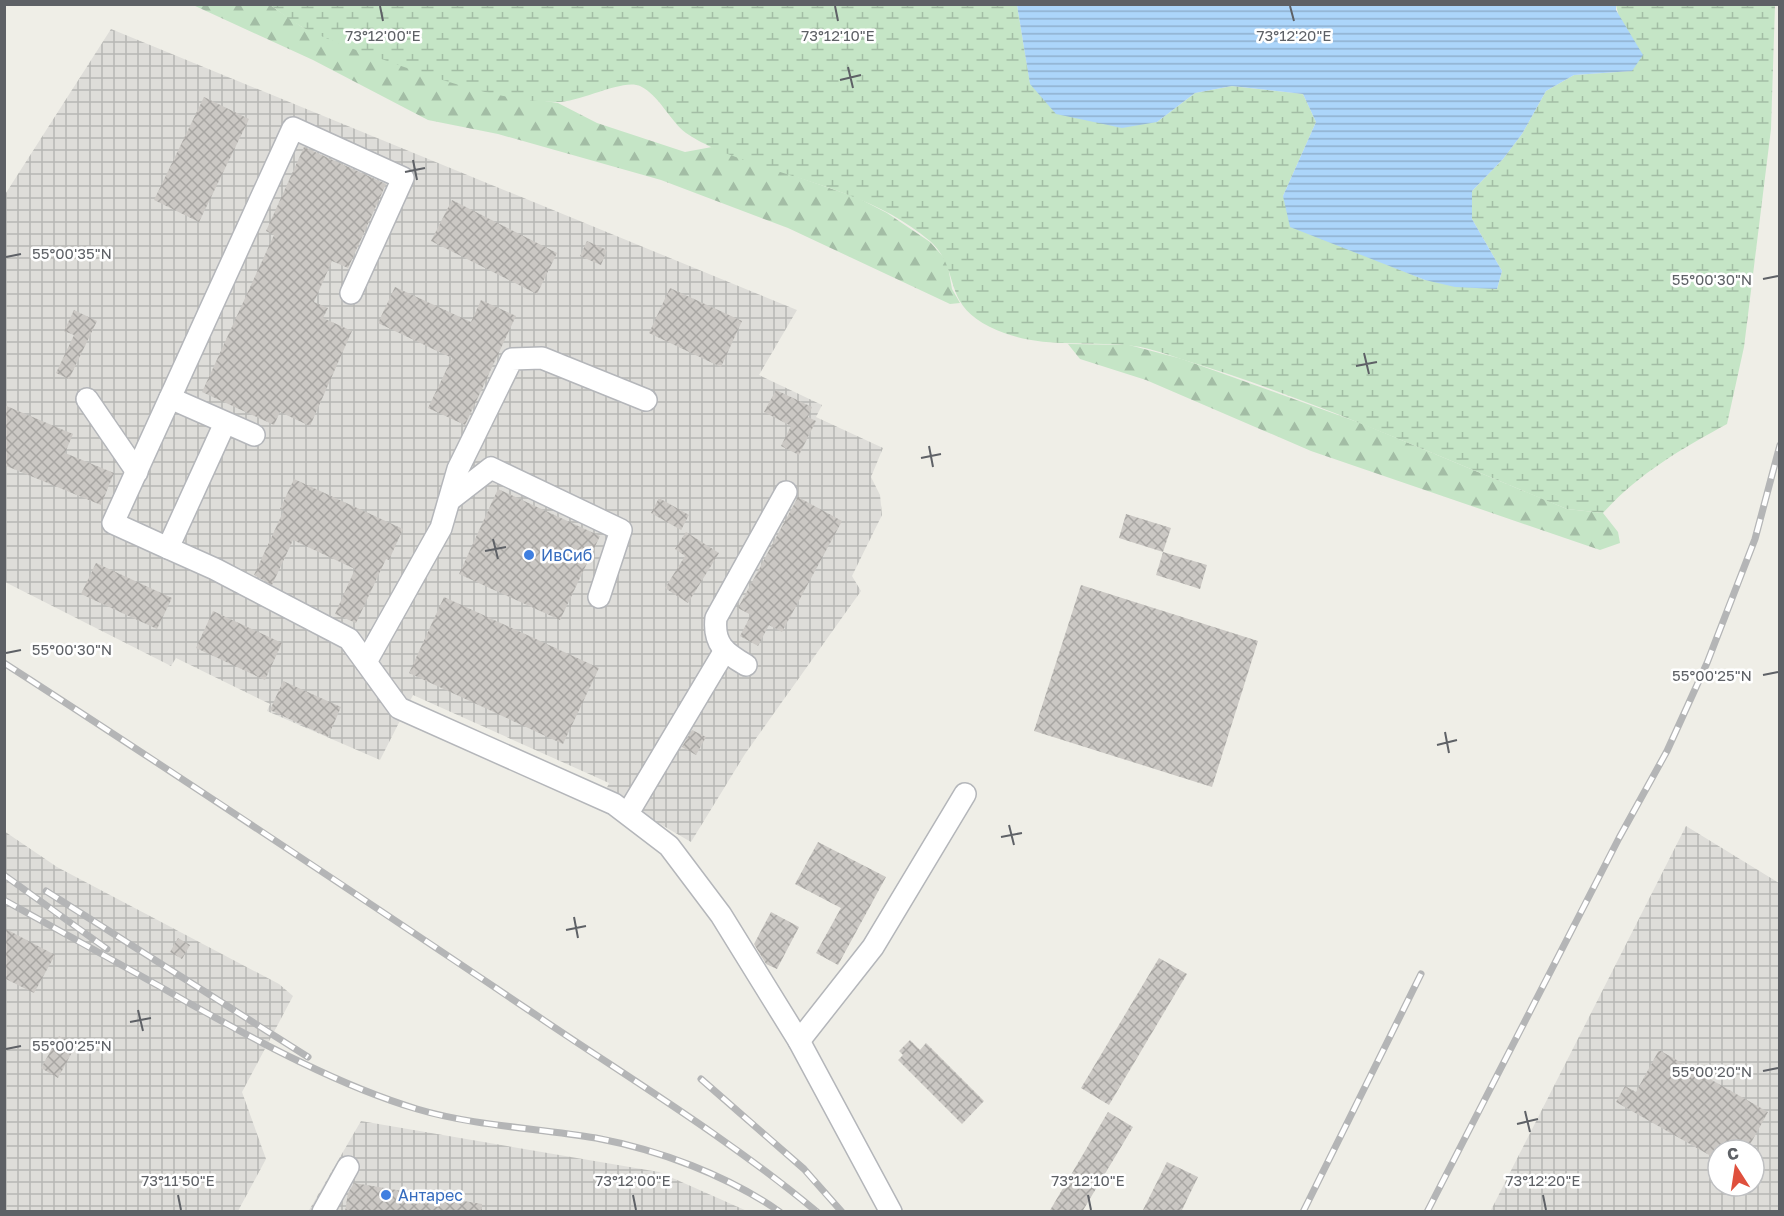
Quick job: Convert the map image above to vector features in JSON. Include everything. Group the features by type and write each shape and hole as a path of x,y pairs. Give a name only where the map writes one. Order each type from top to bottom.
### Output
{"street":[{"path":"351,293 403,178 293,128 113,523 215,569 349,639 399,708 586,790 628,813 669,846 721,915 799,1041 891,1212"},
{"path":"366,662 441,528 458,469 512,359 542,358 646,400"},
{"path":"170,398 254,435"},
{"path":"87,399 137,472"},
{"path":"168,548 225,423"},
{"path":"451,499 490,468 621,530 599,597"},
{"path":"746,665 724,652 714,632 716,618 786,492"},
{"path":"628,813 724,652"},
{"path":"799,1041 873,947 965,794"},
{"path":"323,1212 348,1167"}],"shaded area":[{"path":"111,29 797,310 759,375 822,405 816,417 883,448 871,477 880,495 882,515 852,576 861,591 745,754 691,842 605,792 609,783 413,695 380,760 267,711 270,704 176,658 171,666 5,582 4,196"},
{"path":"1686,826 1779,883 1779,1211 1490,1212"},
{"path":"4,831 57,867 279,984 293,996 242,1092 266,1159 238,1211 5,1211"},
{"path":"361,1121 659,1172 747,1211 308,1212"}],"green space":[{"path":"193,5 270,5 302,27 505,95 558,103 597,123 685,152 712,147 858,198 887,213 930,242 947,261 952,289 960,303 950,304 788,228 661,180 498,134 428,120 313,60"},
{"path":"270,5 1017,5 1030,83 1157,122 1195,93 1232,86 1303,94 1316,122 1283,196 1345,247 1425,280 1497,289 1502,271 1472,219 1472,191 1503,159 1522,134 1546,91 1574,75 1632,71 1616,5 1775,5 1771,129 1744,347 1727,424 1645,474 1603,513 1567,509 1328,410 1161,352 1125,345 1057,343 1024,339 990,327 974,317 964,307 957,296 940,252 930,241 906,223 852,196 739,158 705,144 680,128 653,96 640,86 623,85 576,99 556,102 492,94 428,75 316,34 301,27"},
{"path":"1068,344 1129,345 1182,359 1363,424 1567,509 1603,513 1618,532 1620,543 1600,550 1311,451 1146,380 1080,359"}],"water":[{"path":"1017,5 1616,5 1616,10 1643,55 1632,71 1574,75 1546,91 1522,134 1503,159 1472,191 1472,219 1502,271 1497,289 1455,287 1425,280 1290,227 1283,196 1316,122 1303,94 1232,86 1195,93 1157,122 1122,128 1056,114 1030,84"}],"building":[{"path":"204,97 249,119 199,222 154,200"},
{"path":"304,147 386,184 348,268 332,261 314,302 328,308 323,318 352,331 310,426 280,412 274,425 202,392 274,235 266,231"},
{"path":"452,200 557,253 537,294 431,241"},
{"path":"587,241 607,250 601,265 580,256"},
{"path":"395,287 471,322 481,300 516,316 465,425 428,408 452,358 378,323"},
{"path":"670,288 742,321 721,367 649,333"},
{"path":"74,310 97,321 69,379 56,373 74,335 64,331"},
{"path":"776,390 812,407 808,417 816,421 799,455 781,446 791,426 764,412"},
{"path":"4,405 73,434 65,453 114,473 101,505 4,465"},
{"path":"294,479 403,529 356,623 335,614 355,569 293,540 272,585 254,575 284,510 280,509"},
{"path":"498,489 600,536 560,620 459,574"},
{"path":"798,497 842,521 782,632 769,625 758,646 740,636 751,615 738,608"},
{"path":"659,498 689,515 681,530 651,513"},
{"path":"1126,514 1171,528 1163,552 1119,538"},
{"path":"686,532 719,553 688,603 665,588 685,556 675,549"},
{"path":"1163,552 1207,565 1200,589 1156,575"},
{"path":"96,563 172,598 157,629 81,594"},
{"path":"1081,585 1258,641 1212,787 1034,731"},
{"path":"444,597 599,668 563,744 409,673"},
{"path":"213,611 282,643 265,680 196,648"},
{"path":"283,681 341,707 328,737 270,710"},
{"path":"692,730 706,737 696,755 682,747"},
{"path":"818,842 886,877 838,965 816,953 841,908 795,884"},
{"path":"771,912 799,927 777,969 766,964 754,944"},
{"path":"4,928 55,955 34,993 4,978"},
{"path":"178,938 190,945 182,959 170,952"},
{"path":"1159,958 1187,974 1109,1105 1081,1088"},
{"path":"59,1036 76,1045 58,1078 41,1068"},
{"path":"910,1040 920,1050 926,1043 984,1101 962,1124 898,1060 903,1055 899,1051"},
{"path":"1659,1050 1768,1112 1754,1138 1706,1138 1706,1153 1616,1102 1625,1086 1636,1092"},
{"path":"1108,1112 1133,1127 1082,1212 1049,1212"},
{"path":"1167,1162 1198,1177 1181,1212 1142,1212"},
{"name":"Антарес","path":"354,1183 482,1204 482,1212 345,1212 348,1193"}],"railway":[{"path":"1427,1212 1619,838 1667,751 1707,663 1755,539 1780,445"},
{"path":"4,663 676,1108 748,1158 817,1212"},
{"path":"4,875 107,949"},
{"path":"46,891 308,1057"},
{"path":"4,900 242,1032 299,1062 358,1088 439,1115 596,1138 644,1149 715,1175 780,1212"},
{"path":"1303,1212 1421,974"},
{"path":"701,1079 804,1169 842,1212"}],"place":[{"name":"ИвСиб","path":"529,555"},
{"name":"Антарес","path":"386,1195"}]}
